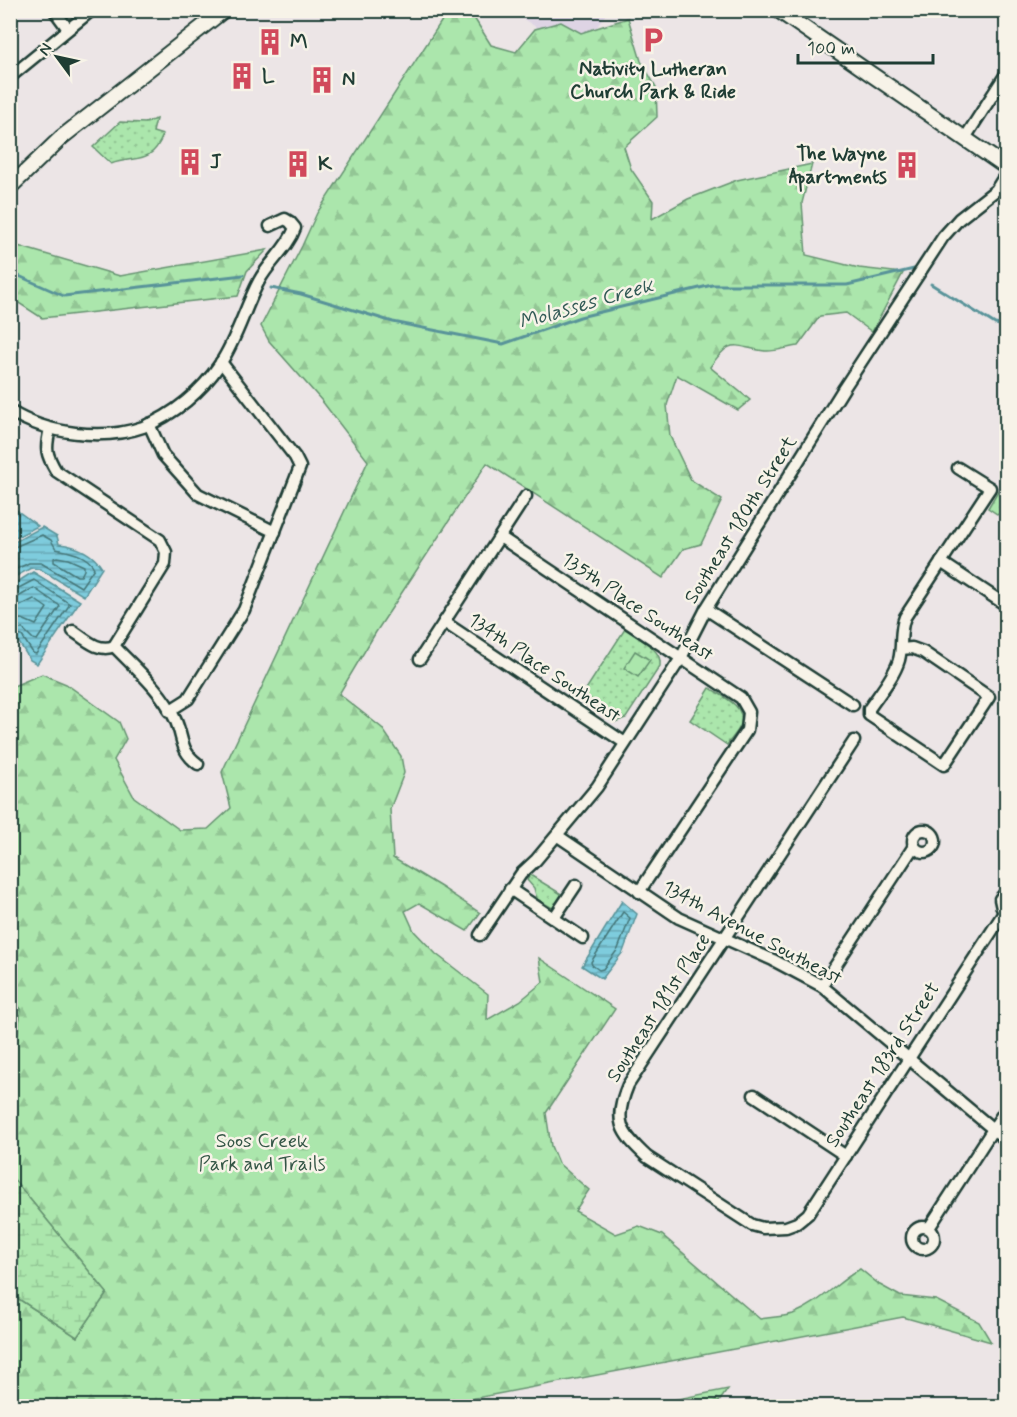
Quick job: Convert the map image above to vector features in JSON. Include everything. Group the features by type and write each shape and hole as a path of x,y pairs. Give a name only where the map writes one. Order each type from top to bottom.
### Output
{"main road":[{"path":"10,187 62,137 224,10"},
{"path":"778,10 1006,168"}],"street":[{"path":"54,10 68,29"},
{"path":"10,76 92,10"},
{"path":"965,138 1006,74"},
{"name":"Southeast 180th Street","path":"480,936 521,874 558,836 597,787 681,658 706,609 852,376 943,237 959,219 996,190 1006,174"},
{"path":"10,411 50,429 92,434 126,431 149,424 192,397 221,363 261,277 295,228 285,219 270,226"},
{"path":"169,711 188,699 244,610 300,467 295,457 221,363"},
{"path":"149,424 163,455 198,494 275,532"},
{"path":"50,429 46,446 48,458 56,471 160,540 166,552 165,564 114,646 104,649 73,631"},
{"path":"901,649 912,648 922,652 989,697 944,765 869,715 869,709 897,667 901,649 901,630 905,617 990,488 958,468"},
{"path":"420,659 526,496"},
{"name":"135th Place Southeast","path":"500,537 741,698 749,712 747,730 639,892"},
{"path":"941,562 1006,605"},
{"path":"706,609 853,705"},
{"name":"134th Place Southeast","path":"444,622 625,743"},
{"path":"114,646 159,696 175,719 184,749 198,764"},
{"name":"Southeast 181st Place","path":"782,1228 763,1228 752,1225 647,1156 632,1143 622,1129 620,1116 622,1099 628,1085 854,741"},
{"name":"134th Avenue Southeast","path":"558,836 679,918 773,960 822,986 1006,1140"},
{"path":"822,986 914,846"},
{"path":"554,918 576,885"},
{"path":"510,889 583,938"},
{"name":"Southeast 183rd Street","path":"782,1228 797,1223 808,1214 1006,911 1002,908 1000,899 1006,892"},
{"path":"754,1095 846,1156"},
{"path":"929,1228 1006,1109"}],"shaded area":[{"path":"511,11 608,11 578,54"}],"green space":[{"name":"Soos Creek Park and Trails","path":"448,11 473,11 471,13 491,45 516,52 535,29 561,22 581,33 628,18 641,61 656,87 657,117 624,147 631,169 653,201 652,219 688,199 737,180 812,164 802,203 806,255 859,268 903,273 872,332 846,313 820,316 798,346 769,351 734,346 723,351 710,367 750,400 738,410 677,375 667,405 670,436 691,480 722,500 701,544 683,549 663,578 487,463 376,632 339,694 382,728 401,756 404,773 390,809 393,858 480,913 467,931 419,903 405,911 414,931 436,954 488,994 487,1020 520,1001 543,982 539,958 615,1009 546,1113 551,1146 558,1163 589,1190 575,1211 616,1234 639,1226 662,1235 760,1319 789,1315 802,1310 860,1269 880,1285 900,1296 936,1300 979,1322 991,1342 903,1317 434,1406 11,1406 11,1294 77,1337 107,1293 11,1176 11,1078 21,1009 11,998 11,687 42,674 66,684 119,722 126,739 114,760 134,797 180,830 208,829 231,808 222,772 368,461 322,401 269,341 261,326 317,213"},
{"path":"156,119 153,132 163,135 153,151 141,158 111,164 93,147 120,122 145,123"},
{"path":"11,244 120,276 267,250 247,271 238,296 42,318 11,298"},
{"path":"999,489 1006,494 1006,520 988,508"},
{"path":"625,629 654,649 658,654 660,666 626,718 615,722 579,700"},
{"path":"635,651 650,660 638,677 624,668"},
{"path":"710,688 732,702 742,718 740,727 727,745 690,720"},
{"path":"530,875 563,895 554,909 537,899 534,888 527,880"},
{"path":"11,998 21,1009 11,1078"},
{"path":"11,1176 107,1293 77,1337 11,1294"},
{"path":"728,1389 716,1406 643,1406"}],"water":[{"path":"11,498 15,509 38,526 11,540"},
{"path":"42,527 57,536 59,544 84,551 102,568 84,596 40,569 31,568 11,579 11,544"},
{"path":"33,572 80,601 37,664 30,660 18,641 10,644 11,586"},
{"path":"622,901 637,914 623,952 602,979 582,966"}],"waterway":[{"name":"Molasses Creek","path":"271,288 301,294 393,322 503,344 580,317 712,285 847,285 914,269"},
{"name":"Molasses Creek","path":"10,272 64,296 243,275"},
{"name":"Molasses Creek","path":"931,284 995,324 1006,326"}],"place":[{"name":"Nativity Lutheran Church Park & Ride","path":"653,40"},
{"name":"M","path":"270,42"},
{"name":"L","path":"242,76"},
{"name":"N","path":"322,80"},
{"name":"J","path":"190,162"},
{"name":"K","path":"298,164"},
{"name":"The Wayne Apartments","path":"907,165"}]}
